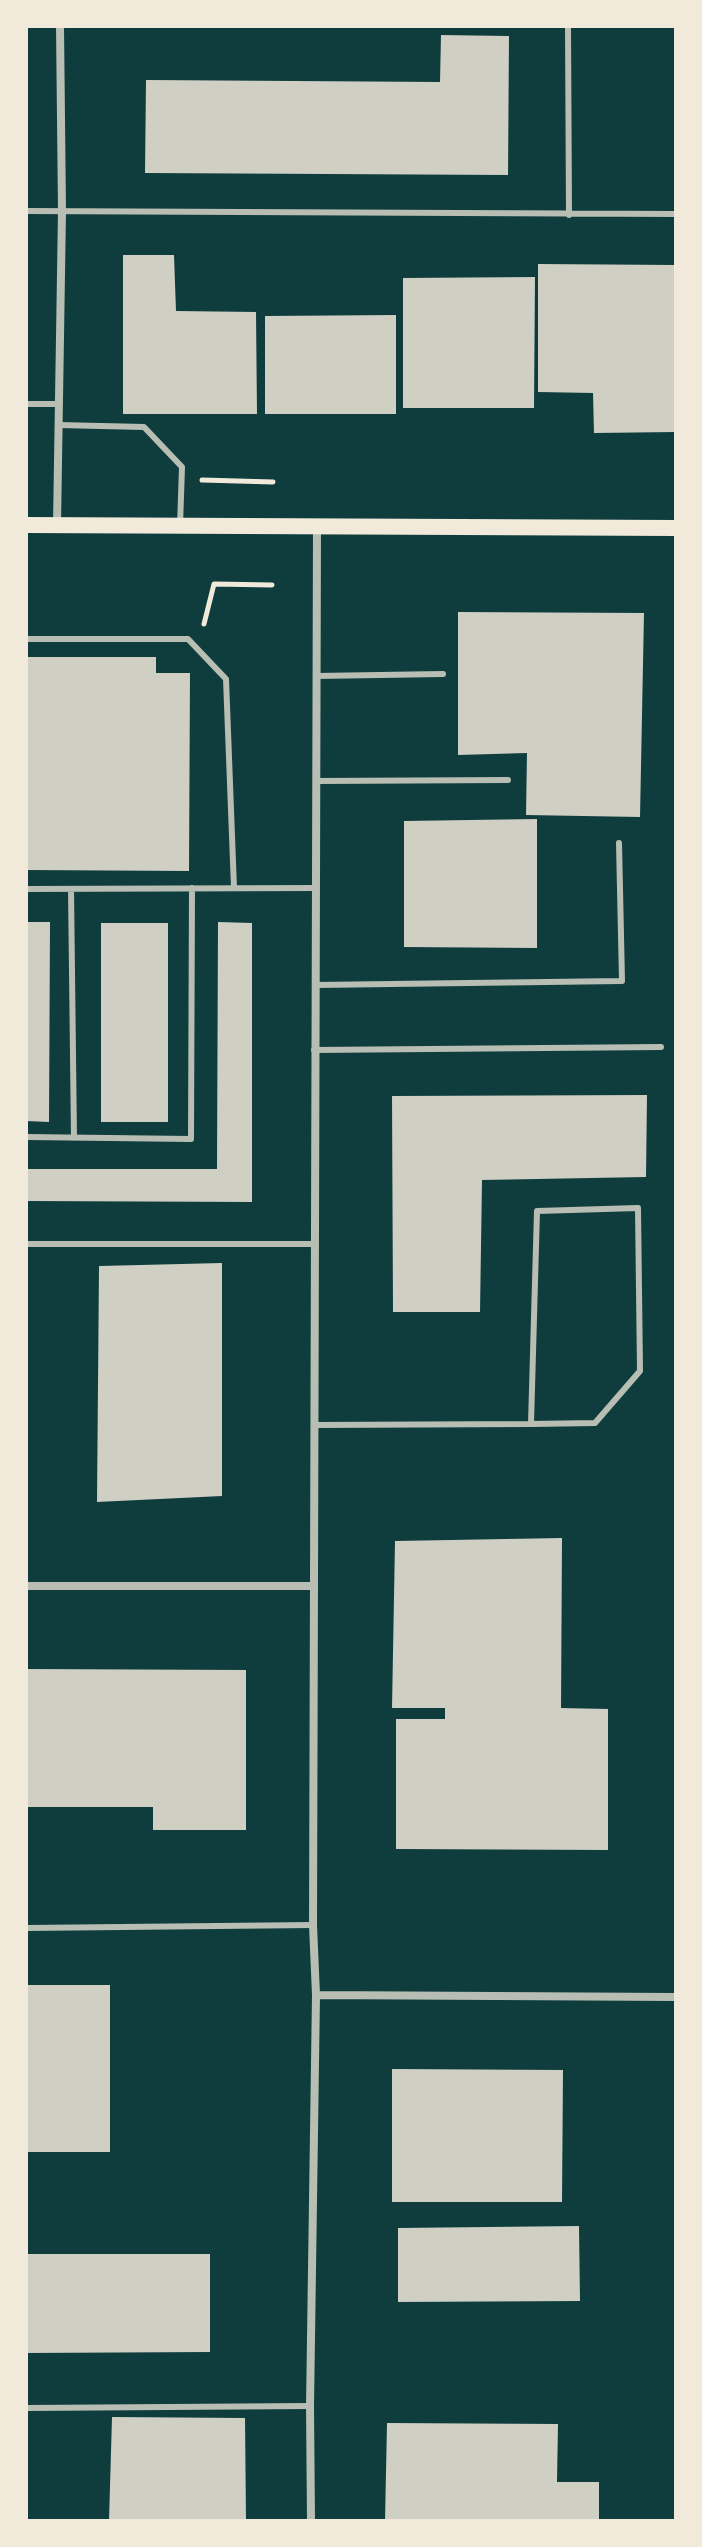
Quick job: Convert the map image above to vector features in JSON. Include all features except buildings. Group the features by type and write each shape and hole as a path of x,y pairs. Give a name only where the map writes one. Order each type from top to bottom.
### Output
{"main road":[{"path":"26,525 676,528"}],"street":[{"path":"57,526 62,211 60,26"},
{"path":"311,2521 316,1995 313,1925 317,526"},
{"path":"26,1586 314,1586"},
{"path":"316,1995 676,1997"}],"lane":[{"path":"568,26 569,215"},
{"path":"26,211 676,214"},
{"path":"26,404 58,404"},
{"path":"58,425 144,427 182,467 180,526"},
{"path":"26,639 188,639 226,679 234,888"},
{"path":"316,676 443,674"},
{"path":"316,781 508,780"},
{"path":"315,985 622,981 619,843"},
{"path":"26,1137 191,1139 192,888"},
{"path":"26,889 315,888"},
{"path":"71,889 74,1138"},
{"path":"314,1050 661,1047"},
{"path":"314,1425 531,1424 595,1423 640,1371 638,1208 537,1211 531,1424"},
{"path":"26,1244 314,1244"},
{"path":"26,1928 313,1925"},
{"path":"26,2408 310,2406"}],"path":[{"path":"181,480 273,482"},
{"path":"197,649 214,584 272,585"}]}
